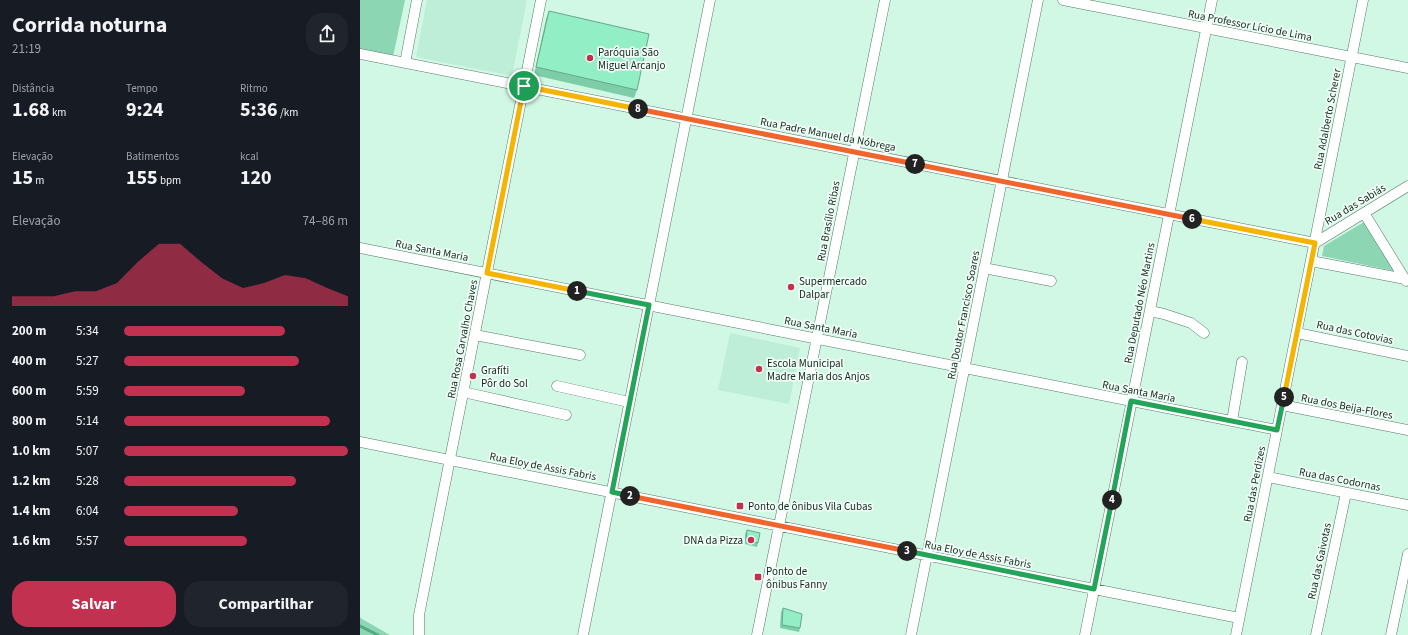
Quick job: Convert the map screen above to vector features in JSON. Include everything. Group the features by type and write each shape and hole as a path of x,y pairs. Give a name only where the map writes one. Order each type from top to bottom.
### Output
{"street":[{"path":"405,62 417,0"},
{"name":"Rua Rosa Carvalho Chaves","path":"419,635 419,615 541,0"},
{"path":"583,635 710,0"},
{"name":"Rua Brasílio Ribas","path":"757,635 884,0"},
{"name":"Rua Doutor Francisco Soares","path":"911,635 1038,0"},
{"name":"Rua Professor Lício de Lima","path":"1063,0 1408,68"},
{"name":"Rua Deputado Néo Martins","path":"1085,635 1212,0"},
{"name":"Rua Adalberto Scherer","path":"1315,243 1363,0"},
{"name":"Rua Padre Manuel da Nóbrega","path":"360,54 1315,243"},
{"name":"Rua das Sabiás","path":"1315,243 1408,186"},
{"path":"1364,213 1406,282"},
{"name":"Rua das Perdizes","path":"1236,635 1315,243"},
{"name":"Rua Santa Maria","path":"360,248 1277,430"},
{"path":"1311,261 1406,282"},
{"path":"984,268 1051,281"},
{"path":"1150,311 1190,323 1204,333"},
{"name":"Rua das Cotovias","path":"1296,333 1408,356"},
{"path":"475,335 580,354"},
{"path":"1232,421 1242,362"},
{"path":"557,386 629,402"},
{"path":"463,392 566,415"},
{"name":"Rua dos Beija-Flores","path":"1282,405 1408,430"},
{"name":"Rua Eloy de Assis Fabris","path":"360,442 1239,618"},
{"name":"Rua das Codornas","path":"1268,477 1408,505"},
{"name":"Rua das Gaivotas","path":"1316,635 1346,492"},
{"path":"1392,635 1408,554"}],"shaded area":[{"path":"360,0 405,0 393,57 360,50"},
{"path":"427,0 527,0 512,76 416,57"},
{"path":"1364,222 1394,271 1322,256 1324,246"},
{"name":"Escola Municipal Madre Maria dos Anjos","path":"730,333 800,348 789,404 718,390"},
{"path":"360,617 362,619 390,635 360,635"}],"building":[{"name":"Paróquia São Miguel Arcanjo","path":"549,11 649,34 637,90 536,67"},
{"path":"747,530 760,533 758,543 746,540"},
{"path":"783,608 802,614 800,628 782,625"}],"waterway":[{"path":"360,626 378,635"}],"place":[{"name":"Paróquia São Miguel Arcanjo","path":"590,58"},
{"name":"Supermercado Dalpar","path":"791,287"},
{"name":"Escola Municipal Madre Maria dos Anjos","path":"759,369"},
{"name":"Grafíti Pôr do Sol","path":"473,376"},
{"name":"Ponto de ônibus Vila Cubas","path":"740,506"},
{"name":"DNA da Pizza","path":"751,540"},
{"name":"Ponto de ônibus Fanny","path":"758,577"}],"route":[{"path":"524,86 1315,243 1277,430 1131,401 1094,589 612,492 649,305 487,273 524,86"}]}
